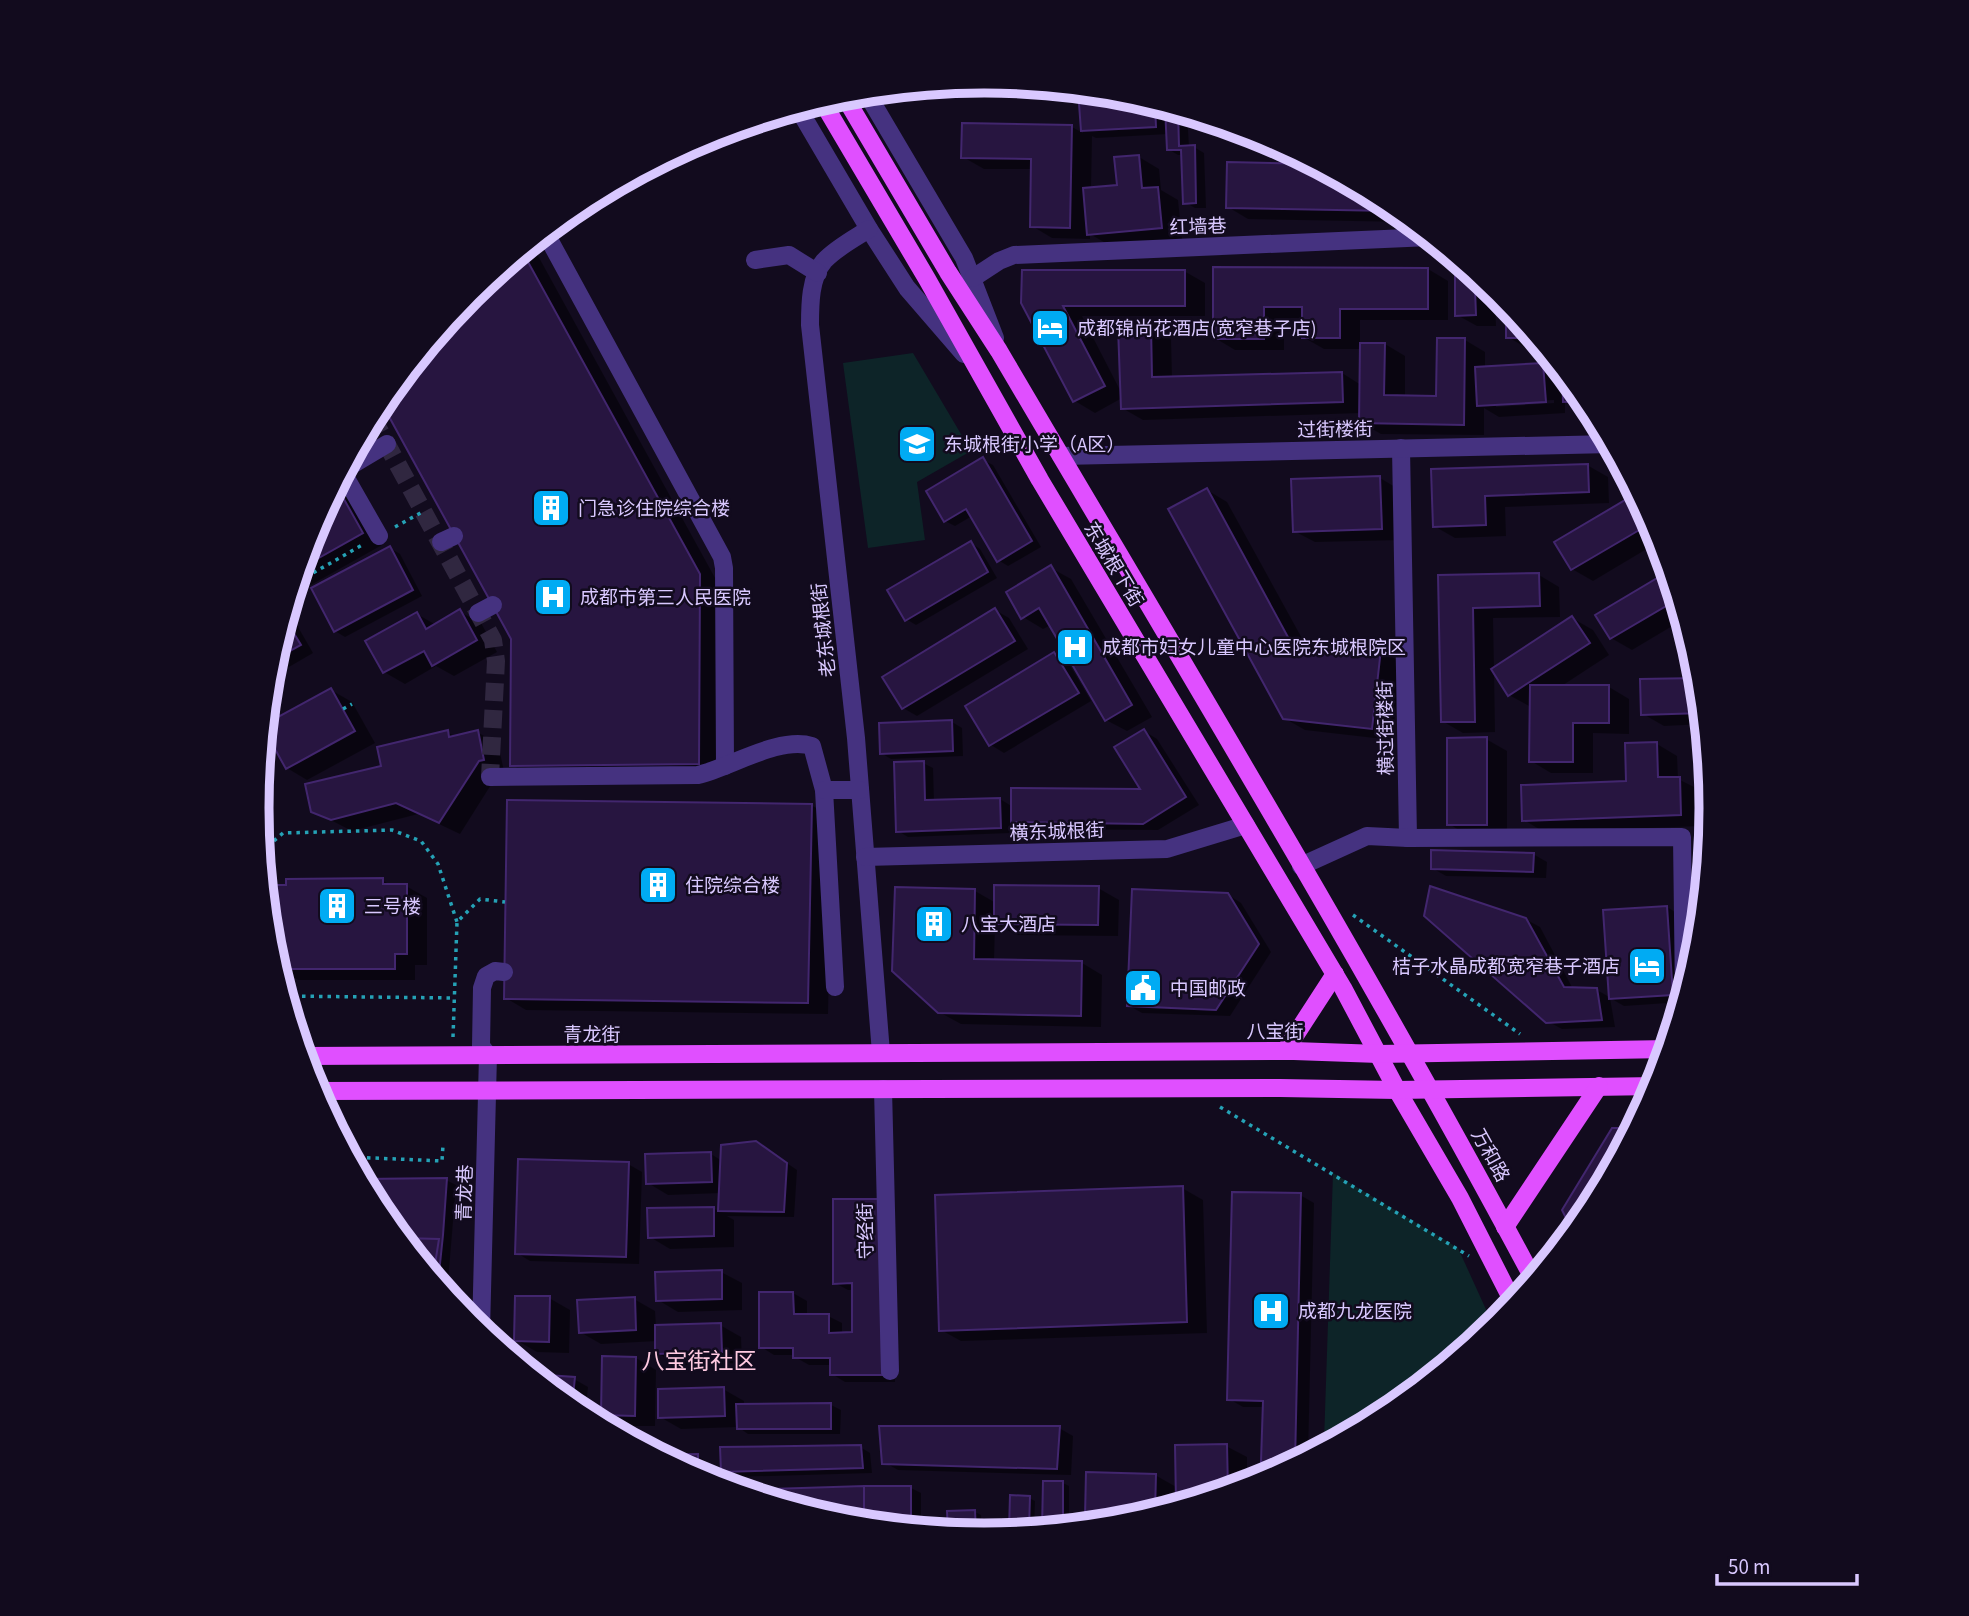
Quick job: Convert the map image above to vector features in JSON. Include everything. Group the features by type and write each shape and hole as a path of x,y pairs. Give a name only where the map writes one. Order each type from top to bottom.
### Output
{"main road":[{"path":"850,105 948,272 999,351"},
{"path":"827,110 976,368"},
{"name":"东城根下街","path":"999,351 1408,1052"},
{"name":"东城根下街","path":"976,368 1047,492 1335,974 1397,1090"},
{"path":"1285,1051 1335,974"},
{"name":"八宝街","path":"881,1053 1285,1051 1379,1054 1658,1049"},
{"name":"万和路","path":"1408,1052 1529,1271"},
{"name":"青龙街","path":"314,1056 881,1053"},
{"path":"1506,1227 1599,1086"},
{"path":"328,1091 1189,1088 1431,1090 1643,1086"},
{"path":"1397,1090 1460,1198 1509,1294"}],"street":[{"name":"东城根下街","path":"872,102 964,258 999,351"},
{"name":"东城根下街","path":"803,116 907,288 976,368"},
{"path":"755,260 789,255 818,273 823,262 869,229"},
{"name":"红墙巷","path":"973,278 999,261 1014,255 1415,238"},
{"path":"550,241 722,556 725,766"},
{"name":"老东城根街","path":"818,273 810,300 810,324 856,738 881,1053"},
{"path":"359,462 387,444"},
{"name":"过街楼街","path":"1061,456 1600,444"},
{"name":"横过街楼街","path":"1401,448 1408,838"},
{"path":"349,480 379,536"},
{"path":"490,777 698,775 779,747 802,743 812,746 824,790 835,987"},
{"path":"824,790 860,790"},
{"name":"横东城根街","path":"865,857 1167,849 1246,825"},
{"path":"1301,866 1367,836 1682,836 1684,958"},
{"name":"青龙巷","path":"481,1316 488,1055 481,1046 482,988 486,976 495,971 504,972"},
{"name":"守经街","path":"883,1089 890,1371"}],"path":[{"path":"343,709 352,704"},
{"path":"271,844 283,833 392,830 421,841 438,864 457,922 453,1055"},
{"path":"457,922 480,899 505,902"},
{"path":"1349,912 1542,1050"},
{"path":"295,996 454,998"},
{"path":"1189,1088 1499,1274"},
{"path":"361,1157 442,1161 443,1145"}],"green space":[{"path":"913,353 971,451 917,482 925,540 868,548 843,363"},
{"path":"1333,1173 1458,1248 1489,1315 1420,1375 1382,1403 1324,1437"}],"building":[{"path":"1079,99 1155,114 1156,127 1081,131"},
{"path":"1165,116 1178,120 1179,146 1195,145 1196,203 1183,204 1181,150 1167,150"},
{"path":"962,123 1072,125 1070,228 1030,227 1031,159 961,158"},
{"path":"1139,155 1142,188 1158,187 1162,228 1087,235 1083,188 1117,185 1114,157"},
{"path":"1227,162 1293,163 1378,211 1226,208"},
{"name":"门急诊住院综合楼","path":"526,259 700,574 699,764 510,766 511,639 388,414 447,336 479,302"},
{"path":"1213,267 1428,268 1428,309 1340,309 1340,338 1302,338 1302,307 1264,307 1264,339 1213,339"},
{"path":"1455,269 1476,289 1476,315 1455,316"},
{"path":"1022,270 1185,270 1185,306 1063,306 1105,386 1073,402 1021,303"},
{"path":"1506,319 1524,338 1506,338"},
{"path":"1151,326 1152,377 1342,372 1343,402 1121,409 1118,327"},
{"path":"1437,338 1465,338 1464,425 1359,423 1360,343 1385,343 1384,395 1436,396"},
{"path":"1543,363 1546,402 1477,406 1475,367"},
{"path":"1563,388 1572,402 1563,402"},
{"path":"983,457 1032,541 997,562 966,509 944,522 926,491"},
{"path":"1588,464 1589,492 1485,496 1486,525 1433,527 1431,469"},
{"path":"1380,476 1382,529 1293,532 1291,479"},
{"path":"1207,488 1289,639 1381,649 1372,729 1283,719 1168,509"},
{"path":"342,495 363,533 314,561"},
{"path":"1629,498 1642,528 1571,570 1554,542"},
{"path":"971,541 988,572 905,621 887,590"},
{"path":"390,546 413,590 334,632 311,588"},
{"name":"成都市妇女儿童中心医院东城根院区","path":"1051,565 1132,705 1105,721 1039,608 1021,619 1006,592"},
{"path":"1539,573 1540,606 1473,608 1475,722 1441,722 1438,575"},
{"path":"1661,576 1670,604 1610,639 1595,615"},
{"path":"995,608 1015,641 902,709 882,677"},
{"path":"460,609 477,640 432,666 424,651 383,673 365,641 417,612 426,629"},
{"path":"1572,616 1590,643 1508,696 1491,669"},
{"path":"292,631 301,645 287,653"},
{"path":"1054,652 1079,693 989,746 965,706"},
{"path":"1688,678 1694,713 1641,715 1640,679"},
{"path":"1530,685 1609,685 1609,723 1573,723 1573,762 1529,762"},
{"path":"331,688 355,731 286,769 272,744 275,719"},
{"path":"952,720 953,751 880,754 879,723"},
{"path":"1144,729 1186,797 1143,824 1011,822 1011,788 1140,789 1114,747"},
{"path":"448,730 449,737 478,730 484,760 479,761 439,823 396,803 331,820 311,812 305,784 381,766 377,747"},
{"path":"1487,737 1487,825 1447,825 1447,738"},
{"path":"1657,742 1658,777 1680,777 1681,815 1522,821 1521,785 1626,781 1625,743"},
{"path":"924,761 925,800 1000,798 1001,828 896,832 894,762"},
{"name":"住院综合楼","path":"507,800 812,804 808,1003 504,999"},
{"path":"1431,850 1534,853 1533,872 1431,869"},
{"name":"三号楼","path":"383,878 383,884 407,884 407,954 395,954 395,969 288,969 274,885 286,885 286,879"},
{"path":"994,885 1099,886 1098,925 994,924"},
{"path":"1430,886 1526,918 1564,987 1597,988 1602,1020 1546,1023 1424,916"},
{"name":"八宝大酒店","path":"895,887 975,889 974,959 1082,961 1081,1016 938,1013 892,971"},
{"path":"1132,889 1228,893 1259,944 1216,1010 1127,1006"},
{"path":"1667,906 1673,995 1609,999 1603,910"},
{"path":"1612,1128 1624,1128 1604,1166 1568,1221 1562,1210"},
{"path":"756,1141 787,1163 784,1212 718,1211 721,1145"},
{"path":"711,1152 712,1182 646,1184 645,1154"},
{"path":"518,1159 629,1162 626,1257 515,1254"},
{"path":"447,1178 439,1271 417,1243 373,1179"},
{"path":"1183,1186 1187,1322 939,1331 935,1195"},
{"path":"1232,1192 1301,1193 1295,1452 1272,1462 1261,1462 1263,1401 1227,1400"},
{"path":"833,1199 881,1199 882,1375 830,1375 830,1358 793,1358 793,1348 759,1348 759,1292 793,1292 794,1314 829,1314 829,1333 852,1332 852,1283 833,1284"},
{"path":"714,1207 714,1236 648,1238 647,1208"},
{"path":"414,1238 439,1239 435,1265"},
{"path":"722,1270 722,1299 656,1301 655,1272"},
{"path":"515,1296 550,1296 549,1342 514,1341"},
{"path":"635,1297 636,1330 579,1333 577,1300"},
{"path":"721,1323 722,1352 655,1354 655,1325"},
{"path":"602,1356 636,1357 635,1416 607,1415 601,1411"},
{"path":"549,1375 575,1377 573,1393"},
{"path":"724,1387 725,1416 658,1418 658,1389"},
{"path":"831,1403 831,1429 737,1429 736,1404"},
{"path":"879,1426 1060,1426 1057,1469 882,1464"},
{"path":"1227,1444 1228,1480 1176,1497 1175,1445"},
{"path":"861,1445 863,1468 721,1472 720,1447"},
{"path":"680,1454 698,1454 698,1463"},
{"path":"1086,1472 1156,1474 1155,1503 1085,1516"},
{"path":"1043,1481 1063,1481 1063,1519 1042,1521"},
{"path":"864,1486 911,1486 911,1519 864,1513"},
{"path":"864,1486 864,1513 799,1499 768,1489"},
{"path":"1010,1495 1030,1496 1029,1522 1009,1522"},
{"path":"975,1510 976,1523 948,1522 947,1511"}],"tunnel":[{"path":"378,429 493,640 496,661 490,777"}],"place":[{"name":"成都锦尚花酒店(宽窄巷子店)","path":"1050,328"},
{"name":"东城根街小学（A区）","path":"917,444"},
{"name":"门急诊住院综合楼","path":"551,508"},
{"name":"成都市第三人民医院","path":"553,597"},
{"name":"成都市妇女儿童中心医院东城根院区","path":"1075,647"},
{"name":"住院综合楼","path":"658,885"},
{"name":"三号楼","path":"337,906"},
{"name":"八宝大酒店","path":"934,924"},
{"name":"桔子水晶成都宽窄巷子酒店","path":"1647,966"},
{"name":"中国邮政","path":"1143,988"},
{"name":"成都九龙医院","path":"1271,1311"}],"district":[{"name":"八宝街社区","path":"699,1361"}]}
